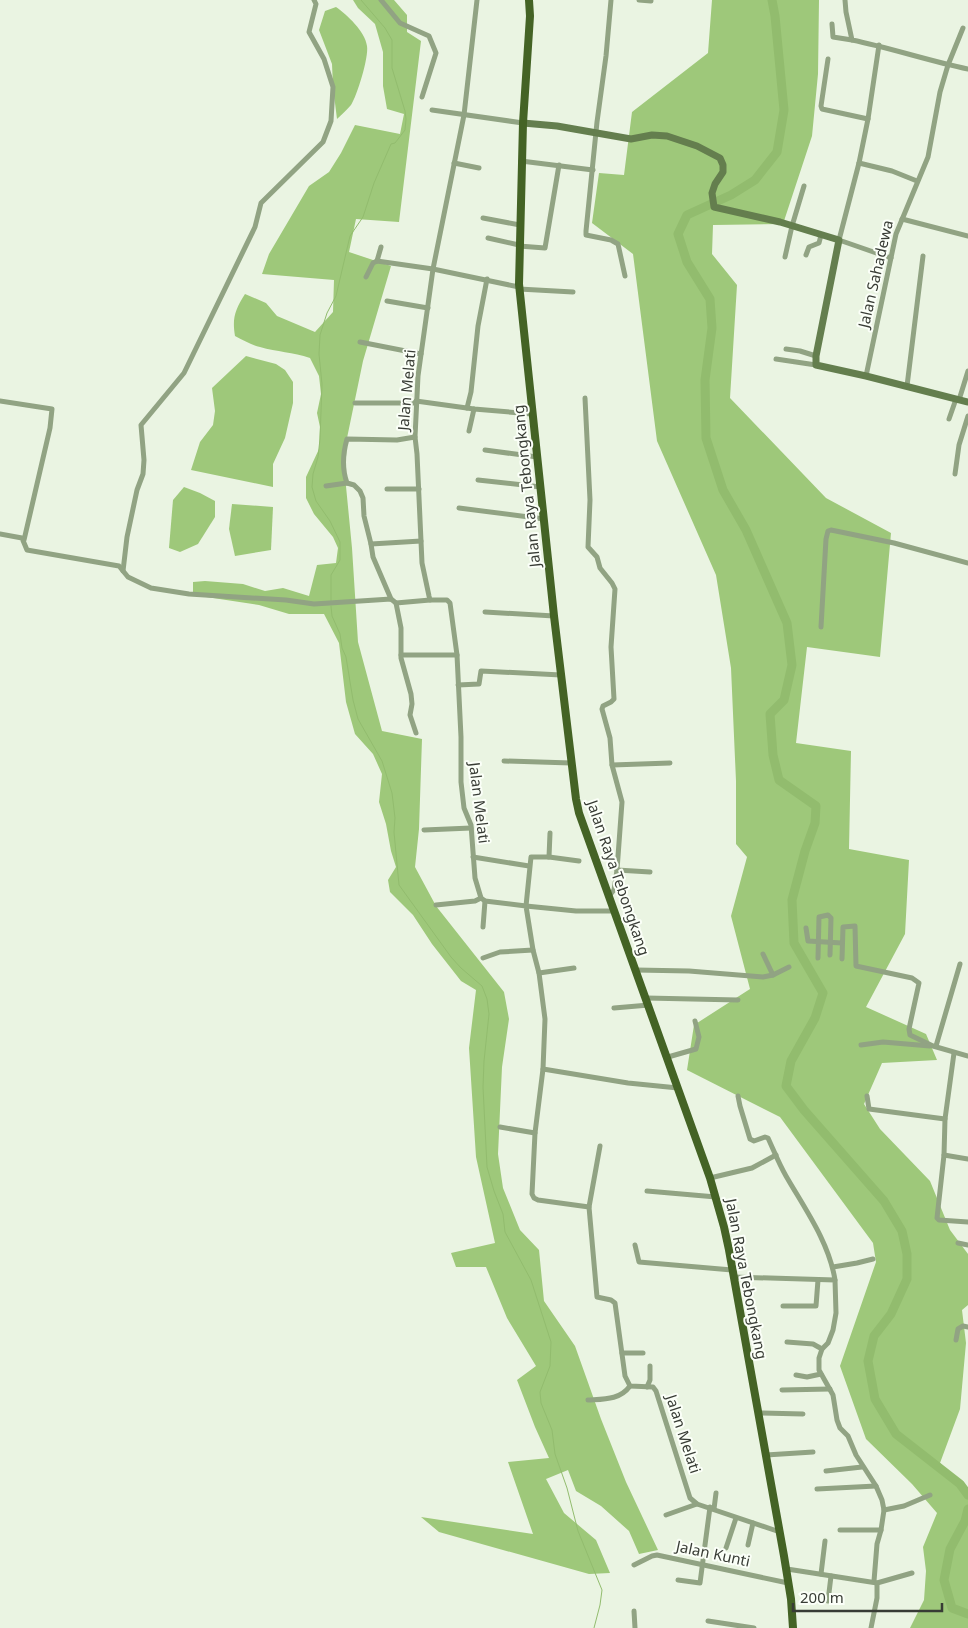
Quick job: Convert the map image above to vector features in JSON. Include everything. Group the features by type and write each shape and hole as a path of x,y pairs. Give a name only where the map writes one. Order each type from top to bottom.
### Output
{"main road":[{"name":"Jalan Raya Tebongkang","path":"529,0 530,16 521,161 519,288 554,616 577,805 668,1057 710,1178 724,1227 787,1569 793,1628"}],"street":[{"path":"123,571 127,537 137,490 143,474 144,460 141,425 184,373 255,227 261,203 322,142 331,121 333,87 324,59 309,32 316,4 314,0"},
{"path":"381,0 400,23 429,36 436,53 422,97"},
{"name":"Jalan Melati","path":"477,0 464,116 433,269 421,354 416,402 415,437 422,563 430,600 450,601 457,655 461,782 465,811 471,828 475,878 483,900 483,927"},
{"path":"611,0 586,234 611,240 618,244 625,276"},
{"path":"639,0 651,1"},
{"path":"845,0 852,40"},
{"path":"832,24 833,37 879,45 968,69"},
{"name":"Jalan Sahadewa","path":"866,376 896,234 928,157 940,92 948,65 963,28"},
{"path":"816,365 816,356 839,240 859,163 868,119 879,45"},
{"path":"828,58 822,109 868,119"},
{"path":"432,110 464,116 558,126 631,139 652,135 667,136 720,158 723,172 712,192 714,207 792,226 891,258"},
{"path":"521,161 593,170"},
{"path":"454,163 480,168"},
{"path":"859,163 892,171 917,181"},
{"path":"488,238 519,245 545,248 559,166"},
{"path":"784,257 804,186"},
{"path":"483,218 520,225"},
{"path":"902,218 968,236"},
{"path":"806,255 809,247 819,243 821,235"},
{"path":"377,262 381,247"},
{"path":"907,386 923,256"},
{"path":"366,277 373,263 377,262 433,269 487,279 519,288 574,292"},
{"path":"467,408 478,326 487,279"},
{"path":"387,301 428,308"},
{"path":"360,342 421,354"},
{"path":"786,349 816,356"},
{"path":"776,359 816,365 866,376 968,402"},
{"path":"949,419 968,372"},
{"path":"586,398 590,500 588,547 599,559 600,568 612,584 615,595 612,647 614,699 603,706 602,709 610,738 612,764 622,802 617,870 614,890 610,896"},
{"path":"0,401 52,409 50,428 24,540 28,550 118,566 128,577 151,588 189,594 286,600 314,604 430,600"},
{"path":"355,403 416,402 532,414"},
{"path":"469,431 474,409"},
{"path":"955,474 959,445 968,416"},
{"path":"347,483 343,460 347,439 396,440 415,437"},
{"path":"485,450 538,457"},
{"path":"478,480 541,487"},
{"path":"326,486 347,483 354,485 360,491 375,560 394,601 401,628 401,655 411,694 410,715 416,733"},
{"path":"387,489 419,489"},
{"path":"459,508 544,519"},
{"path":"821,626 826,539 828,532 831,530 894,543 968,563"},
{"path":"0,534 24,540"},
{"path":"371,544 421,541"},
{"path":"485,612 554,616"},
{"path":"401,655 457,655"},
{"path":"458,684 479,684 481,671 561,675"},
{"path":"504,761 572,763"},
{"path":"612,764 670,762"},
{"path":"424,830 471,828"},
{"path":"549,857 550,833"},
{"path":"579,861 532,856 529,866 526,906 533,950 539,973 545,1019 543,1070 535,1133 532,1194 538,1200 589,1208"},
{"path":"473,857 529,866"},
{"path":"617,870 650,872"},
{"path":"436,905 483,900 576,911 615,911"},
{"path":"818,958 819,917 828,916 831,918 830,955"},
{"path":"842,960 843,927 855,926 856,966 917,980 918,985 909,1033 912,1037 954,1053 968,1056"},
{"path":"806,928 808,941 842,943"},
{"path":"483,958 500,952 533,950"},
{"path":"763,954 773,974"},
{"path":"934,1046 960,964"},
{"path":"636,970 689,971 758,977 773,974 789,967"},
{"path":"539,973 574,968"},
{"path":"614,1008 648,1002 738,1000"},
{"path":"668,1057 696,1049 699,1037 695,1021"},
{"path":"861,1045 883,1042 934,1046"},
{"path":"954,1053 945,1119 944,1155 937,1218 938,1220 968,1222"},
{"path":"543,1070 678,1088"},
{"path":"738,1096 750,1139 754,1141 767,1137 785,1175 813,1220 832,1267 836,1313 833,1330 828,1343 822,1350 818,1363 819,1370 830,1389 840,1428 848,1436 862,1466 876,1486 884,1510 877,1544 877,1598 870,1628"},
{"path":"867,1096 870,1109 945,1119"},
{"path":"500,1127 535,1133"},
{"path":"588,1400 617,1397 630,1386 625,1376 615,1303 611,1300 597,1297 589,1208 600,1146"},
{"path":"710,1178 752,1168 776,1155"},
{"path":"944,1155 968,1159"},
{"path":"647,1191 716,1197"},
{"path":"958,1243 968,1245"},
{"path":"635,1245 639,1262 733,1274 834,1280"},
{"path":"832,1267 873,1259"},
{"path":"783,1306 816,1306 818,1280"},
{"path":"956,1340 958,1329 963,1326 968,1327"},
{"path":"787,1342 815,1344 822,1350"},
{"path":"622,1353 643,1353"},
{"path":"647,1387 650,1380 650,1366"},
{"path":"796,1375 807,1377 822,1374"},
{"name":"Jalan Melati","path":"630,1386 653,1387 656,1391 690,1498 695,1502"},
{"path":"782,1390 830,1389"},
{"path":"758,1413 803,1414"},
{"path":"766,1456 813,1452"},
{"path":"826,1471 862,1466"},
{"path":"817,1489 876,1486"},
{"path":"678,1580 699,1583 716,1493"},
{"path":"884,1510 904,1506 930,1495"},
{"path":"666,1515 695,1502 780,1532"},
{"path":"726,1548 736,1518"},
{"path":"748,1545 753,1523"},
{"path":"840,1530 881,1530"},
{"path":"821,1574 825,1541"},
{"name":"Jalan Kunti","path":"634,1565 652,1556 657,1556 788,1583"},
{"path":"787,1569 876,1582 912,1573"},
{"path":"828,1601 831,1576"},
{"path":"634,1611 635,1628"},
{"path":"708,1620 754,1628"}],"green space":[{"path":"353,0 394,0 407,15 407,32 421,41 399,222 356,219 349,252 391,266 363,361 347,438 345,476 358,642 382,731 422,739 419,829 415,867 436,906 504,992 509,1019 502,1067 498,1154 503,1188 520,1230 539,1250 544,1301 575,1346 626,1482 658,1550 639,1554 629,1531 601,1506 576,1491 568,1470 546,1479 564,1513 596,1540 610,1573 589,1574 439,1532 421,1517 533,1534 508,1462 549,1458 517,1380 536,1366 507,1318 486,1267 456,1267 451,1253 495,1243 476,1157 469,1048 476,990 461,981 432,944 413,915 390,892 388,880 396,867 379,802 382,774 373,754 355,734 346,702 339,643 324,614 289,614 259,605 193,595 193,582 205,581 243,584 265,591 283,588 309,596 317,565 336,563 338,548 333,537 314,514 306,498 306,477 319,449 320,427 317,413 321,394 319,376 310,358 266,349 250,344 235,336 234,319 245,294 266,303 277,316 315,332 333,312 334,280 262,274 269,254 309,186 329,172 355,125 400,134 404,114 387,109 383,86 383,52 375,24 358,8"},
{"path":"712,0 819,0 818,74 812,136 783,224 713,225 712,254 737,285 730,398 826,498 891,533 880,657 807,647 796,743 851,751 849,849 909,860 905,934 866,1007 926,1034 937,1060 882,1063 864,1104 880,1129 930,1181 950,1230 968,1254 968,1305 962,1310 966,1343 960,1409 940,1463 968,1490 968,1628 910,1628 924,1600 926,1571 923,1547 937,1513 912,1484 866,1439 840,1366 876,1262 873,1243 780,1117 687,1070 694,1025 750,989 731,916 747,857 736,844 736,781 731,668 716,575 657,441 633,254 592,223 599,173 624,175 632,112 708,53"},
{"path":"336,7 359,29 366,40 367,46 366,59 356,94 349,107 337,119 332,64 319,30 325,11"},
{"path":"246,356 276,364 285,370 293,382 293,403 285,438 273,464 273,487 191,470 200,442 213,425 215,411 212,388"},
{"path":"184,487 215,501 215,517 198,544 180,552 169,548 173,500"},
{"path":"232,504 273,507 271,550 235,556 229,529"}],"waterway":[{"path":"331,602 331,575 340,560 340,542 330,521 316,501 312,487 320,439 322,384 319,354 320,335 327,313 336,296 350,236 363,217 374,183 391,144 395,143 405,130 406,119 392,68 392,40 385,28 361,0"},
{"path":"772,0 784,110 777,152 755,180 731,195 687,215 678,234 687,262 710,299 712,328 705,380 706,438 723,490 746,530 787,623 792,665 784,700 770,714 773,755 779,780 816,806 815,823 805,851 792,900 794,943 823,993 815,1018 791,1061 786,1086 804,1110 884,1201 902,1231 907,1254 907,1279 891,1314 874,1336 868,1361 875,1399 896,1434 960,1484 968,1495"},
{"path":"331,606 332,616 340,634 342,648 346,657 358,719 382,761 392,793 399,885 451,957 482,986 487,999 489,1014 483,1087 487,1167 503,1214 505,1232 531,1280 551,1342 550,1366 540,1392 541,1403 552,1430 555,1454 567,1488 578,1531 602,1590 594,1628"},
{"path":"968,1509 965,1521 950,1549 944,1580 952,1608 968,1614"}]}
